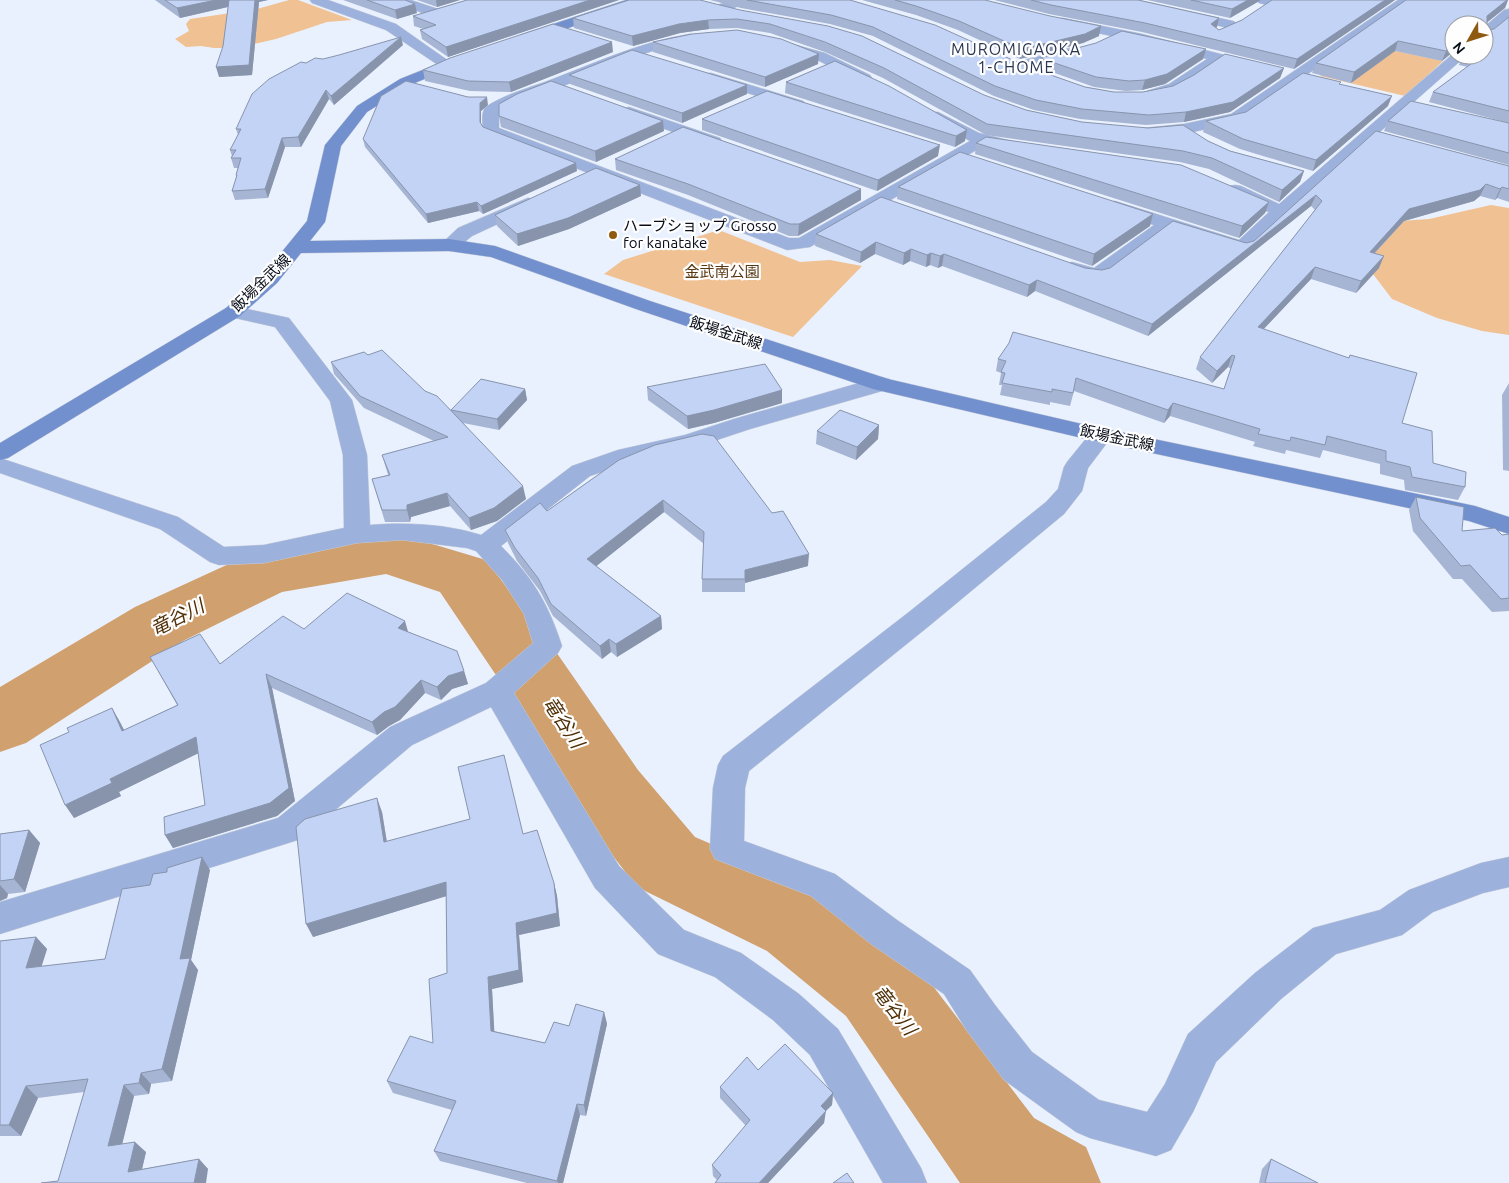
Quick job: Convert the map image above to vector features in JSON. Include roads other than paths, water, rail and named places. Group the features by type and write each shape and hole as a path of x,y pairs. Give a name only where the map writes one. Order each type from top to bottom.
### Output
{"main road":[{"path":"509,43 638,0"},
{"path":"298,246 316,222 334,145 362,110 405,82 446,64 473,55"},
{"name":"飯場金武線","path":"0,453 233,312 270,279 298,246 449,245 495,252 643,305 881,384 1101,435 1475,514 1509,526"}],"street":[{"path":"316,0 391,27 446,64"},
{"path":"391,27 440,12 399,0"},
{"path":"1121,0 1237,23 1218,34"},
{"path":"1136,131 1184,129 1236,118 1405,0"},
{"path":"704,4 720,9 742,7"},
{"path":"1494,24 1506,12"},
{"path":"1049,20 1117,34 1312,81"},
{"path":"554,28 580,36"},
{"path":"1018,66 1092,46 1117,34"},
{"path":"700,36 632,53 513,99 491,111 491,130 787,244 803,243 981,141"},
{"path":"770,41 820,56 880,85"},
{"path":"1188,51 1204,42"},
{"path":"615,48 659,61"},
{"path":"1002,58 1038,75"},
{"path":"1139,95 1156,93 1174,87 1218,58"},
{"path":"818,71 834,64"},
{"path":"1103,202 1242,247 1316,179 1448,65"},
{"path":"695,72 814,109"},
{"path":"405,82 433,89"},
{"path":"552,84 571,91"},
{"path":"742,105 784,86"},
{"path":"487,98 513,99"},
{"path":"1386,98 1423,108"},
{"path":"919,106 956,130 981,141 1030,148"},
{"path":"617,107 730,147"},
{"path":"665,138 708,119"},
{"path":"1184,129 1205,143"},
{"path":"1369,134 1388,139"},
{"path":"937,149 974,161"},
{"path":"579,179 614,163"},
{"path":"1298,174 1316,179"},
{"path":"1221,182 1264,205 1282,210"},
{"path":"862,193 898,206"},
{"path":"449,245 465,232 544,196"},
{"path":"1053,261 1090,274 1099,274 1168,223"},
{"path":"233,312 282,322 341,400 355,455 357,534"},
{"path":"485,545 581,471 626,455 691,441 742,424 881,384"},
{"path":"1101,435 1076,467 1070,491 1055,508 920,619 734,765 729,788 727,849 823,885 884,932 957,982 981,1018 1018,1066 1090,1118 1156,1135 1179,1098 1202,1048 1268,986 1326,940 1389,924 1421,901 1480,878 1509,872"},
{"path":"0,465 169,522 219,556 264,554 357,534 402,531 469,540 485,545 512,573 528,596 538,614 548,646 497,691 401,736 289,829 0,918"},
{"path":"497,691 607,877 671,942 728,965 786,1007 824,1042 906,1183"}],"waterway":[{"name":"竜谷川","path":"0,723 159,624 267,573 389,552 463,576 529,668 610,793 666,862 798,923 878,986 999,1153 1050,1183"}],"place":[{"name":"ハーブショップ Grosso for kanatake","path":"613,235"}],"district":[{"name":"MUROMIGAOKA 1-CHOME","path":"1016,58"}],"park label":[{"name":"金武南公園","path":"722,272"}]}
